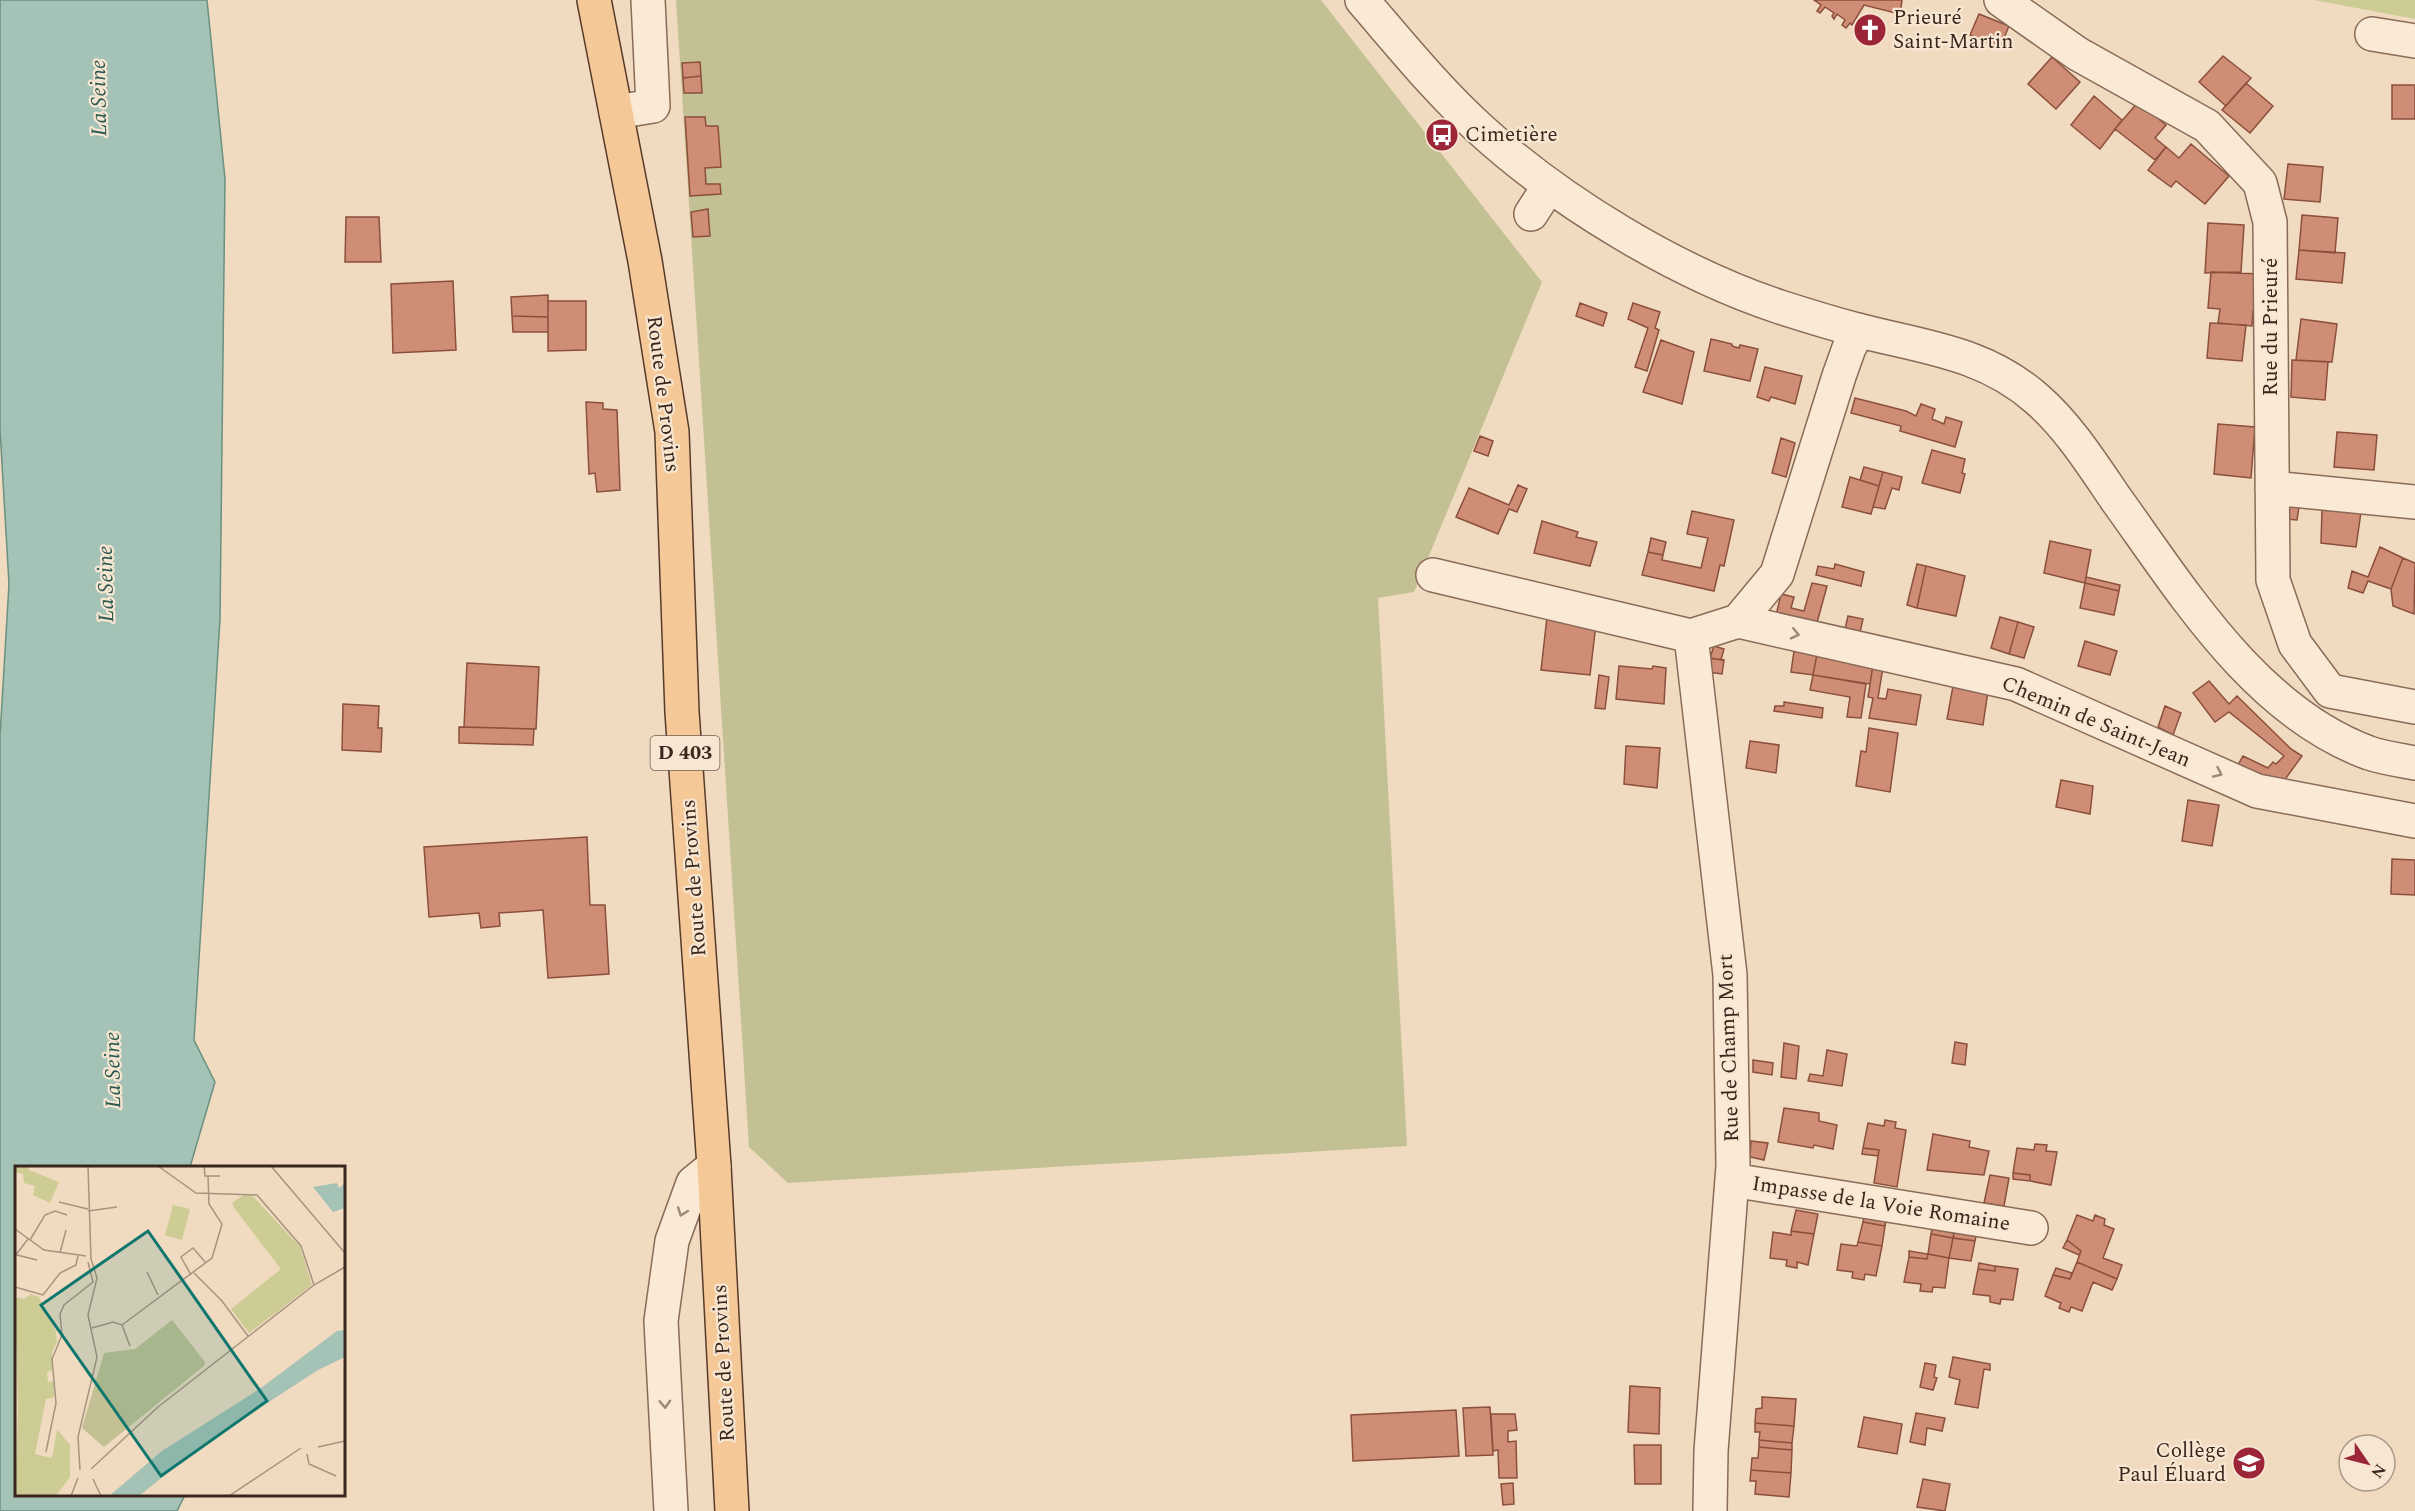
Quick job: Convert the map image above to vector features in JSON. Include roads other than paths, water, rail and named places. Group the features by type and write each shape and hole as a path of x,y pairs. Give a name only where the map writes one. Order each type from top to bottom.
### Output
{"main road":[{"name":"Route de Provins","path":"594,0 645,261 672,432 682,712 714,1166 732,1511"}],"street":[{"path":"616,112 653,106 648,0"},
{"path":"1338,0 1421,95 1495,166 1540,200 1665,256 1728,288 1780,307 1853,339 1932,346 1973,359 2010,379 2037,399 2069,432 2204,622 2244,667 2298,714 2322,730 2369,753 2415,763"},
{"path":"1362,0 1425,73 1480,129 1540,200"},
{"name":"Rue du Prieuré","path":"2001,0 2078,54 2207,126 2260,183 2270,222 2273,580 2295,644 2330,691 2415,707"},
{"path":"2372,34 2415,41"},
{"path":"1433,575 1690,636 1738,621 1777,574 1853,339"},
{"path":"2272,488 2415,502"},
{"name":"Chemin de Saint-Jean","path":"1738,621 2016,684 2257,791 2415,821"},
{"name":"Rue de Champ Mort","path":"1690,636 1730,975 1732,1180 1711,1450 1710,1511"},
{"path":"671,1511 661,1321 672,1240 693,1183 714,1166"},
{"name":"Impasse de la Voie Romaine","path":"1732,1180 2031,1228"}],"water":[{"name":"La Seine","path":"0,0 207,0 225,179 220,619 194,1040 215,1082 190,1166 15,1166 15,1496 184,1496 177,1511 0,1511 0,736 9,584 0,429"}],"place":[{"name":"Prieuré Saint-Martin","path":"1870,30"},
{"name":"Cimetière","path":"1442,135"},
{"name":"Collège Paul Éluard","path":"2249,1463"}]}
